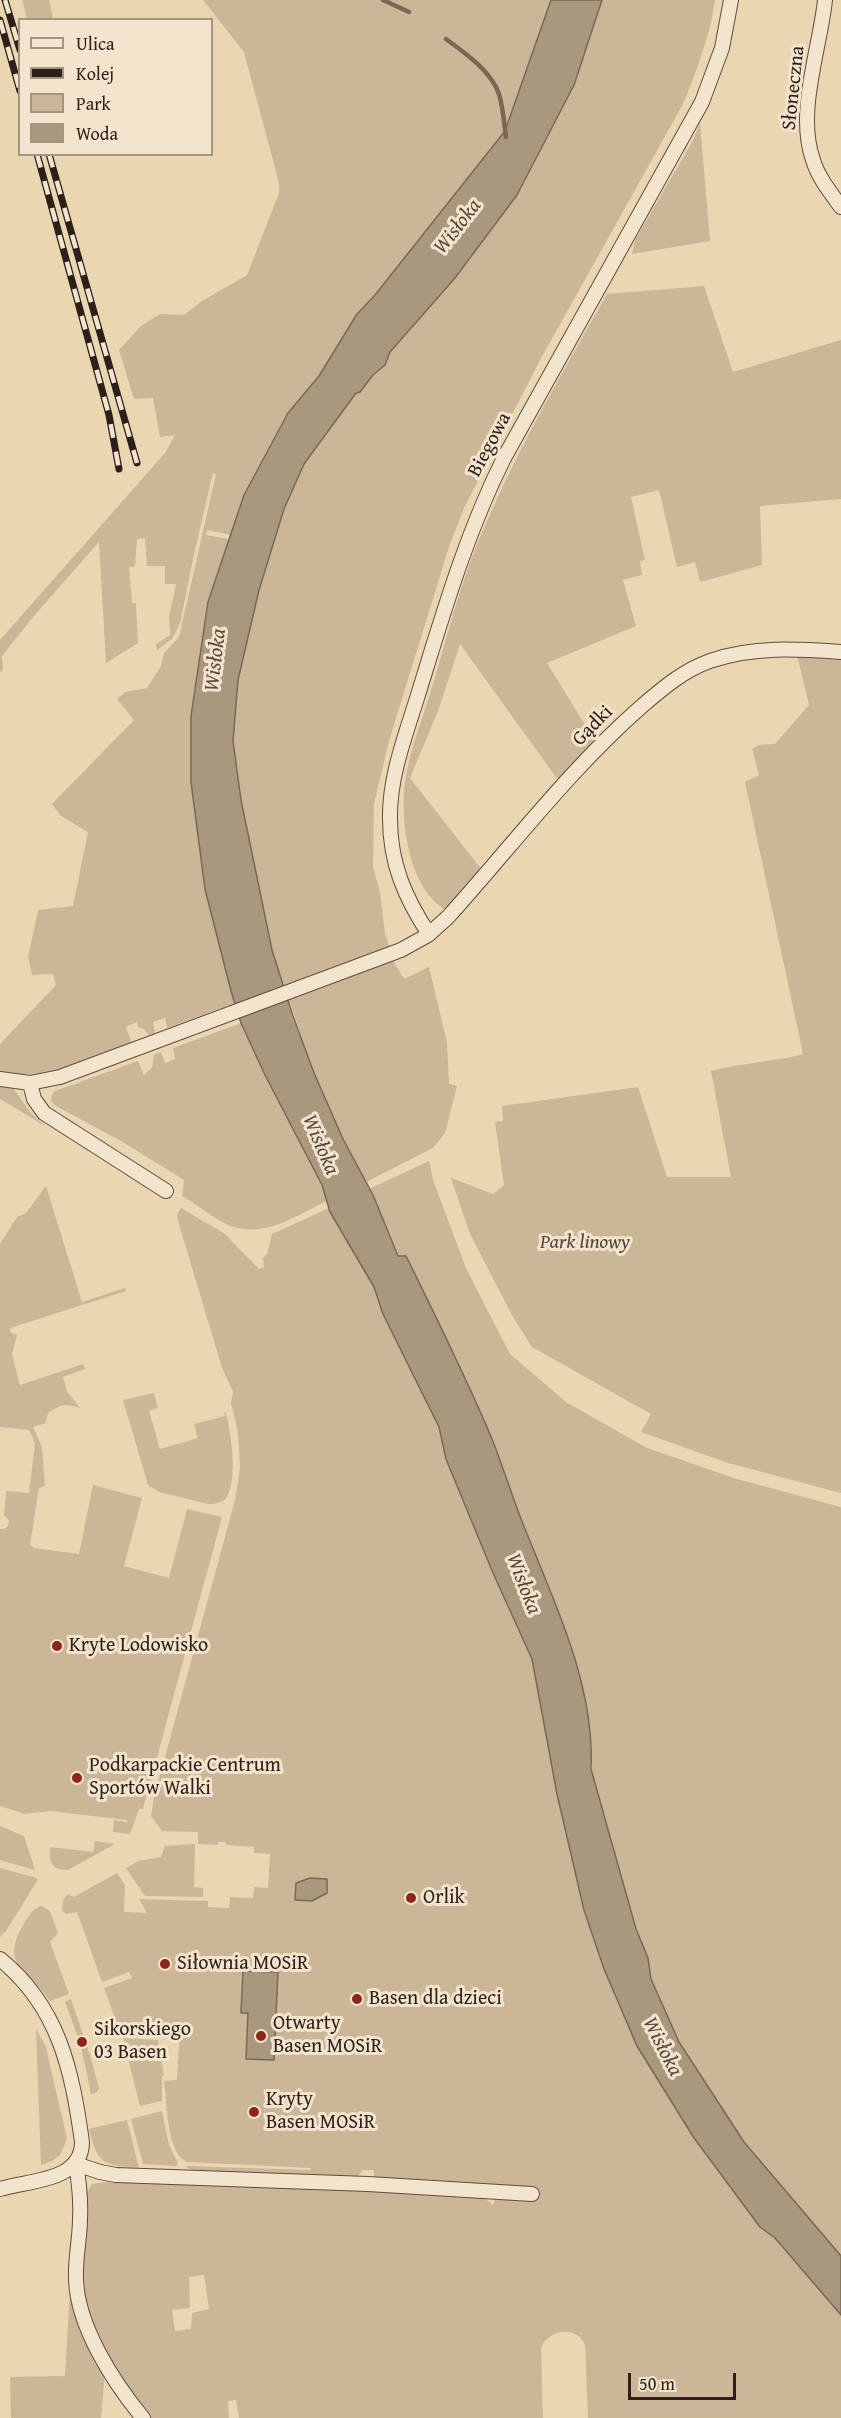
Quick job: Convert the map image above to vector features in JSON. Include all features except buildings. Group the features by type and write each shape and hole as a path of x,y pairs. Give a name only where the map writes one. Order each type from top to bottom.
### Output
{"street":[{"name":"Biegowa","path":"429,934 414,910 399,878 391,842 390,808 401,753 460,561 483,500 509,449 702,102 722,48 731,0"},
{"name":"Słoneczna","path":"825,0 808,103 808,141 813,161 825,185 841,207"},
{"name":"Gądki","path":"0,1079 30,1083 60,1077 392,954 429,934 448,917 573,774 620,725 669,683 688,671 726,656 764,650 841,652"},
{"path":"30,1083 36,1104 44,1113 166,1191"},
{"path":"0,1959 35,1995 52,2022 59,2038 82,2142 81,2153 70,2170 0,2189"},
{"path":"76,2163 100,2172 117,2175 368,2184 532,2194"},
{"path":"76,2163 80,2189 76,2278 78,2296 96,2346 112,2376 143,2418"}],"green space":[{"path":"22,0 49,0 53,18 27,18"},
{"path":"203,0 551,0 505,131 375,295 357,313 319,376 288,413 244,495 231,535 207,530 206,535 229,539 208,602 191,716 205,889 235,1003 167,1028 165,1018 153,1022 155,1033 149,1035 144,1029 138,1027 137,1022 126,1027 132,1044 68,1067 34,1074 0,1072 0,1044 56,985 53,974 32,975 28,957 38,910 73,906 88,832 61,816 52,804 134,720 117,699 125,692 147,688 161,666 164,653 179,637 216,474 213,473 180,624 172,639 157,650 156,644 170,635 169,617 176,584 165,584 165,566 147,566 145,538 137,539 135,567 129,567 132,603 136,603 138,643 106,663 99,542 2,656 3,671 0,672 0,640 165,453 175,435 160,437 153,398 134,399 119,350 141,326 160,314 184,315 202,301 247,275 279,193 279,183 244,52"},
{"path":"602,0 715,0 702,53 683,104 539,362 464,508 449,547 389,741 374,804 373,868 380,892 385,933 395,964 404,979 429,967 447,1043 449,1084 457,1086 445,1133 433,1148 366,1182 343,1139 314,1073 272,950 241,800 233,741 238,680 259,590 284,509 304,464 356,392 360,392 373,375 385,365 390,352 455,278 517,195 574,85"},
{"path":"700,123 710,241 632,254 635,240 692,142"},
{"path":"704,286 733,372 841,340 841,499 760,506 762,565 700,582 695,562 677,567 659,490 631,497 645,560 640,561 642,575 623,580 636,626 547,663 595,741 558,780 460,644 438,711 410,778 482,870 446,910 433,900 415,871 406,835 405,783 413,746 457,602 479,539 530,433 607,294"},
{"name":"Park linowy","path":"797,655 841,659 841,1493 728,1463 641,1432 651,1414 532,1347 513,1317 470,1234 451,1178 493,1194 504,1185 495,1122 503,1121 502,1106 638,1087 667,1177 731,1177 711,1071 803,1054 745,782 759,775 752,749 759,745 775,744 809,705"},
{"path":"241,1023 322,1185 327,1201 276,1225 250,1229 236,1227 212,1216 182,1196 184,1180 51,1101 55,1091 138,1061 144,1075 152,1068 154,1055 161,1052 165,1063 175,1059 173,1048"},
{"path":"0,1086 13,1088 30,1112 45,1126 0,1099"},
{"path":"429,1161 433,1180 466,1268 510,1354 566,1402 647,1448 737,1479 841,1507 841,2256 744,2142 679,2042 651,1979 648,1958 636,1929 591,1769 592,1746 571,1647 563,1623 522,1523 492,1439 455,1355 398,1256 369,1189"},
{"path":"46,1186 82,1302 125,1288 126,1291 10,1328 11,1333 17,1335 12,1354 20,1385 83,1364 85,1369 63,1377 67,1391 80,1408 67,1405 60,1407 48,1413 46,1423 33,1427 42,1447 45,1486 39,1488 30,1545 34,1548 79,1554 93,1485 142,1498 124,1566 169,1578 187,1509 222,1517 143,1809 139,1809 130,1834 113,1832 114,1820 127,1822 127,1820 50,1811 25,1814 0,1806 0,1529 8,1526 9,1520 4,1516 6,1491 29,1493 35,1443 29,1430 0,1427 0,1244 17,1217 26,1213"},
{"path":"181,1208 225,1234 259,1269 264,1267 263,1258 267,1254 272,1234 329,1208 374,1287 383,1314 439,1427 446,1459 493,1573 532,1659 557,1794 584,1910 604,1969 637,2046 694,2138 760,2226 775,2238 841,2315 841,2418 588,2418 585,2345 576,2334 569,2332 556,2333 541,2348 543,2418 239,2418 236,2400 228,2401 229,2418 149,2418 109,2366 82,2300 79,2272 87,2192 92,2184 121,2180 387,2190 412,2194 482,2196 493,2205 496,2196 374,2180 374,2170 363,2170 355,2179 194,2173 186,2166 310,2170 311,2168 187,2162 180,2157 171,2137 164,2081 177,2080 180,2027 158,2028 157,2033 120,2032 104,1988 132,1978 129,1972 102,1982 77,1912 66,1914 62,1911 63,1900 68,1894 74,1897 117,1873 125,1885 124,1912 147,1913 139,1899 208,1901 208,1907 229,1908 230,1897 253,1898 254,1887 268,1888 270,1854 254,1853 254,1847 226,1845 225,1842 218,1842 218,1845 198,1844 198,1832 162,1831 151,1816 154,1797 235,1500 240,1468 238,1432 231,1403 233,1392 222,1368 177,1215","holes":["204,2275 209,2309 192,2313 191,2329 175,2331 172,2310 190,2308 189,2277"]},
{"path":"154,1393 158,1408 149,1411 160,1449 198,1438 194,1424 225,1416 224,1412 226,1413 232,1445 233,1470 232,1481 225,1500 208,1504 159,1492 148,1485 123,1400"},
{"path":"0,1826 24,1836 35,1870 0,1860"},
{"path":"95,1841 115,1844 68,1870 62,1870 52,1864 50,1847 93,1852"},
{"path":"195,1844 194,1887 203,1888 203,1897 145,1896 126,1868 138,1861 161,1857 165,1846"},
{"path":"0,1868 37,1878 37,1881 0,1937"},
{"path":"41,1906 50,1911 58,1933 50,1942 69,1994 50,2001 20,1967 14,1951 22,1927 32,1912"},
{"path":"71,1999 90,2055 99,2089 96,2093 91,2094 81,2046 84,2045 82,2036 78,2037 65,2002"},
{"path":"36,2029 46,2047 67,2139 60,2155 41,2165"},
{"path":"123,2038 158,2040 164,2075 162,2076 162,2101 140,2106"},
{"path":"162,2111 169,2145 178,2163 176,2166 143,2164 131,2119"},
{"path":"127,2120 139,2168 117,2166 104,2161 96,2150 89,2129"},
{"path":"71,2273 105,2373 101,2418 11,2418 10,2377 65,2376"}],"water":[{"name":"Wisłoka","path":"551,0 602,0 574,85 517,195 455,278 390,352 385,365 373,375 360,392 356,393 304,464 284,509 259,590 238,680 233,741 241,800 272,950 293,1016 314,1073 343,1139 373,1195 398,1256 406,1256 482,1416 559,1613 579,1675 586,1706 591,1769 636,1929 648,1958 651,1979 679,2042 744,2142 841,2256 841,2315 775,2238 760,2227 694,2138 637,2046 604,1969 584,1910 557,1794 532,1659 493,1573 446,1459 439,1427 383,1314 374,1287 330,1212 322,1185 241,1023 205,889 191,782 191,716 208,602 244,495 288,413 319,376 357,314 375,295 505,131"},
{"path":"310,1878 327,1879 327,1893 312,1901 295,1900 296,1883"},
{"name":"Otwarty Basen MOSiR","path":"243,1971 278,1972 274,2060 246,2059 248,2013 241,2013"}],"waterway":[{"path":"383,0 409,12"},
{"path":"446,39 477,63 495,86 502,104 506,137"}],"railway":[{"path":"5,0 18,43"},
{"path":"0,20 18,84"},
{"path":"38,156 109,415 119,469"},
{"path":"50,156 137,463"}],"place":[{"name":"Kryte Lodowisko","path":"57,1646"},
{"name":"Podkarpackie Centrum Sportów Walki","path":"77,1778"},
{"name":"Orlik","path":"411,1898"},
{"name":"Siłownia MOSiR","path":"165,1964"},
{"name":"Basen dla dzieci","path":"357,1999"},
{"name":"Otwarty Basen MOSiR","path":"261,2036"},
{"name":"Sikorskiego 03 Basen","path":"82,2042"},
{"name":"Kryty Basen MOSiR","path":"254,2112"}]}
